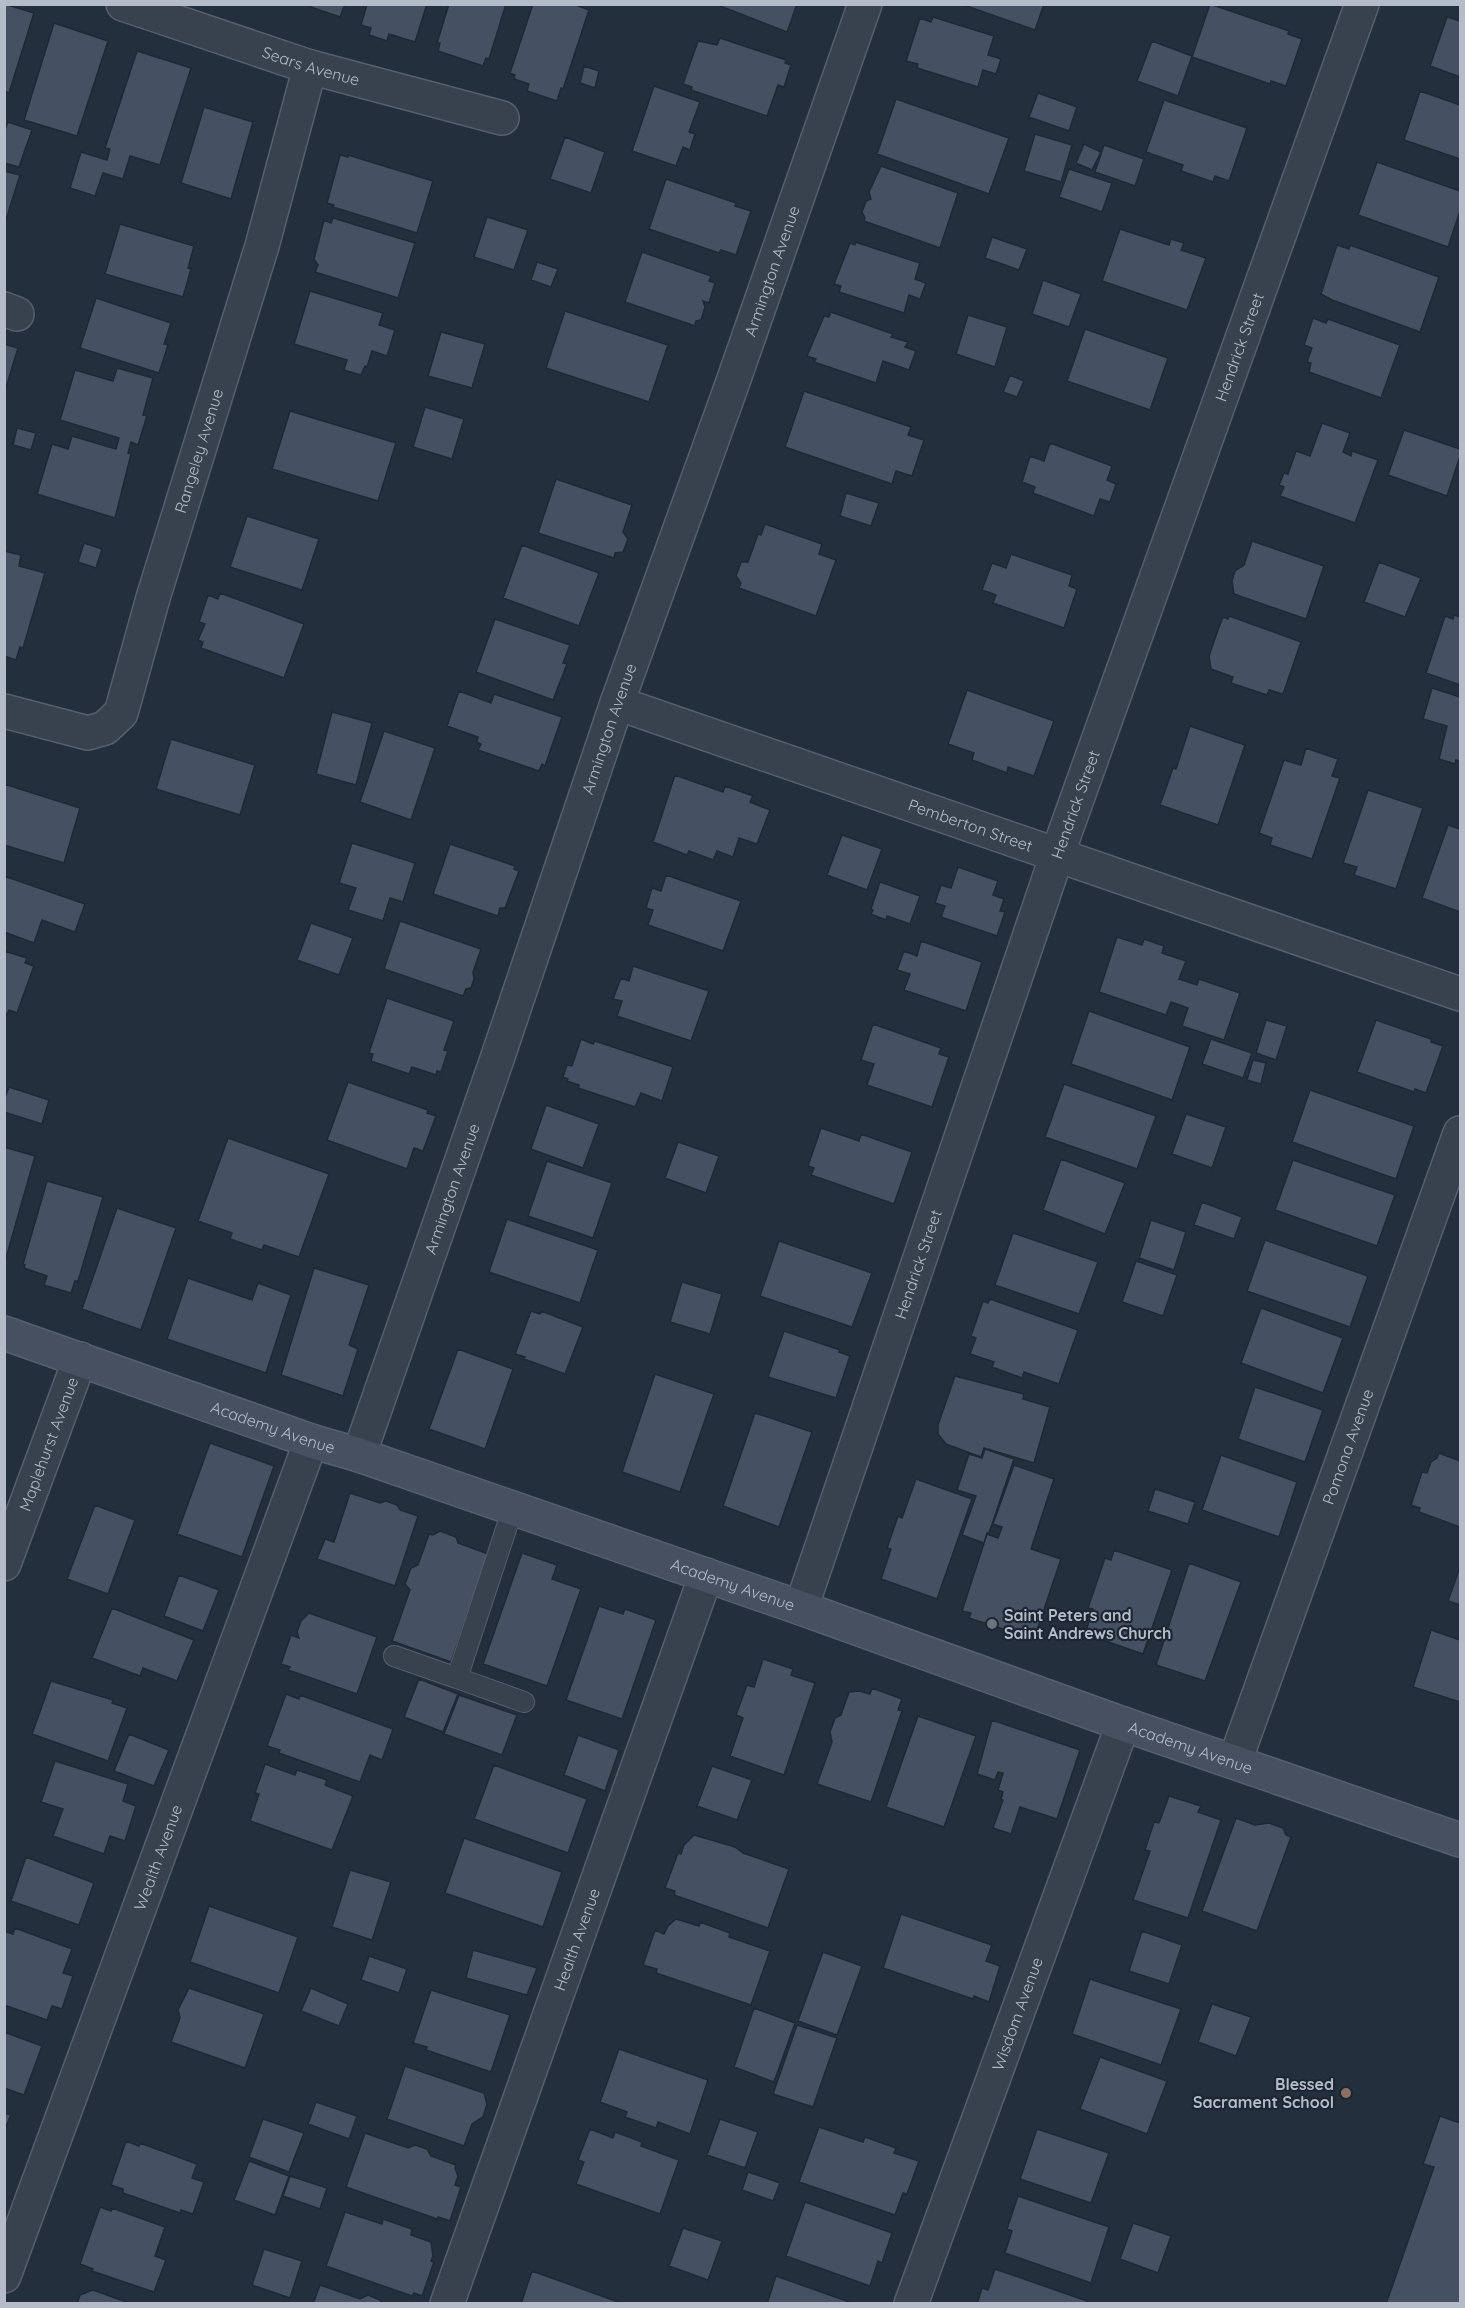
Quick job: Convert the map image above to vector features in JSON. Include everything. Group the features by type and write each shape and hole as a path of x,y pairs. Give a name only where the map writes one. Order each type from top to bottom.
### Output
{"street":[{"name":"Sears Avenue","path":"123,4 310,67 502,118"},
{"name":"Armington Avenue","path":"359,1455 496,1062 616,703 729,393 865,4"},
{"name":"Hendrick Street","path":"801,1608 1058,855 1362,4"},
{"name":"Rangeley Avenue","path":"4,711 88,733 105,728 121,713 153,598 262,246 310,67"},
{"name":"Pemberton Street","path":"616,703 1461,994"},
{"name":"Pomona Avenue","path":"1235,1761 1461,1133"},
{"name":"Academy Avenue","path":"4,1333 801,1608 1123,1724 1461,1840"},
{"name":"Maplehurst Avenue","path":"4,1564 80,1359"},
{"name":"Wealth Avenue","path":"4,2276 311,1440"},
{"name":"Health Avenue","path":"447,2304 706,1575"},
{"name":"Wisdom Avenue","path":"911,2304 1123,1724"}],"lane":[{"path":"457,1678 513,1508"},
{"path":"394,1656 524,1702"}],"building":[{"path":"4,4 34,13 9,93 4,91"},
{"path":"302,4 345,4 340,17"},
{"path":"367,4 427,4 415,42 389,34 387,41 369,35 371,28 361,25"},
{"path":"449,4 506,4 489,59 486,58 483,66 438,51 440,43 437,43"},
{"path":"533,4 573,4 589,10 557,101 527,91 529,84 514,79 515,75 510,73"},
{"path":"715,4 797,4 787,32"},
{"path":"961,4 1044,4 1035,30"},
{"path":"1210,4 1289,31 1288,34 1302,39 1286,86 1271,81 1270,84 1192,57"},
{"path":"933,17 994,36 988,55 1001,59 996,74 983,70 978,87 917,68 918,64 906,61 920,18 931,22"},
{"path":"1447,17 1460,21 1460,77 1430,66"},
{"path":"54,23 108,41 77,136 24,120"},
{"path":"720,38 786,60 785,63 791,65 784,87 778,85 767,116 691,90 692,87 683,84 698,41 717,45"},
{"path":"1152,41 1192,56 1178,96 1137,81"},
{"path":"137,51 191,68 160,165 130,156 123,179 103,173 95,196 70,188 81,152 107,160 110,149 105,148"},
{"path":"584,66 599,71 595,88 580,83"},
{"path":"654,86 700,102 689,132 695,134 690,150 683,147 676,166 632,151"},
{"path":"1420,91 1460,105 1460,159 1404,140"},
{"path":"1038,93 1077,107 1069,131 1029,117"},
{"path":"896,99 1009,138 989,194 877,154"},
{"path":"1164,100 1247,128 1229,181 1215,176 1213,182 1181,171 1183,165 1146,152"},
{"path":"204,107 253,122 231,199 181,183"},
{"path":"8,122 32,130 19,167 4,163 4,132"},
{"path":"1035,134 1072,145 1061,182 1024,171"},
{"path":"565,137 605,152 591,193 550,179"},
{"path":"1084,144 1101,152 1092,170 1076,163"},
{"path":"1104,145 1144,159 1135,186 1095,172"},
{"path":"340,155 348,157 348,155 433,181 417,233 333,207 334,205 327,203"},
{"path":"1377,162 1460,191 1460,211 1448,247 1358,215"},
{"path":"881,166 958,193 940,248 864,221 862,212 866,201 871,199 869,192"},
{"path":"1069,169 1112,183 1102,212 1059,197"},
{"path":"4,171 20,175 4,226"},
{"path":"666,179 736,203 735,206 751,211 736,255 721,250 719,253 649,229"},
{"path":"487,217 528,230 514,270 474,257"},
{"path":"333,218 415,243 398,298 315,272 318,265 314,259 324,220 331,223"},
{"path":"120,224 194,246 188,268 191,269 183,297 105,274"},
{"path":"1120,229 1169,245 1171,239 1184,243 1181,250 1206,258 1187,310 1102,281"},
{"path":"992,237 1027,249 1019,270 985,258"},
{"path":"855,242 920,263 915,279 926,283 920,299 909,295 904,313 839,292 841,286 834,284 850,243 855,245"},
{"path":"1337,245 1349,249 1350,245 1439,277 1420,332 1321,294"},
{"path":"642,252 711,276 709,281 715,283 709,303 703,301 705,307 701,320 696,321 695,326 625,302"},
{"path":"537,262 558,269 551,287 531,280"},
{"path":"1043,280 1081,294 1069,327 1032,314"},
{"path":"310,291 383,313 379,325 395,330 387,356 372,351 367,367 365,366 361,375 344,370 347,360 294,344"},
{"path":"96,298 171,323 164,344 168,345 159,373 80,348"},
{"path":"565,311 668,345 649,402 546,368"},
{"path":"831,312 893,334 891,337 908,342 905,347 916,351 909,370 883,361 876,383 814,362 816,359 807,356 824,316 829,317"},
{"path":"968,315 1007,327 995,367 956,354"},
{"path":"1313,318 1326,323 1328,319 1400,345 1381,398 1309,372 1311,363 1307,362 1312,348 1304,345"},
{"path":"1085,329 1168,358 1150,410 1067,381"},
{"path":"441,332 485,344 472,388 428,376"},
{"path":"4,344 18,348 4,394"},
{"path":"117,368 153,378 143,415 147,416 138,445 131,442 128,453 131,454 115,518 37,494 52,444 68,449 72,436 116,449 119,438 60,420 75,370 113,381"},
{"path":"1010,375 1024,381 1017,397 1003,392"},
{"path":"804,391 911,427 908,435 924,440 912,476 896,471 892,484 785,447"},
{"path":"425,407 464,419 452,459 413,447"},
{"path":"290,411 396,443 378,501 272,469"},
{"path":"1322,423 1350,433 1343,452 1351,456 1352,451 1378,460 1355,523 1280,496 1284,487 1279,485 1284,473 1288,474 1296,451 1310,456"},
{"path":"17,428 36,433 31,450 13,445"},
{"path":"1404,430 1460,449 1460,456 1447,496 1388,475"},
{"path":"1050,443 1112,466 1107,480 1116,484 1110,502 1100,499 1094,516 1033,493 1035,487 1022,482 1030,456 1044,461"},
{"path":"556,479 632,505 623,532 628,539 623,552 615,553 614,558 538,533"},
{"path":"846,493 879,503 871,526 840,516"},
{"path":"247,516 319,539 302,590 230,567"},
{"path":"765,524 822,544 819,554 836,560 816,616 739,588 741,583 736,576 741,562 748,562 758,534 761,535"},
{"path":"1252,541 1324,566 1306,619 1234,594 1232,581 1235,571 1244,565"},
{"path":"84,543 102,549 96,568 78,562"},
{"path":"522,545 599,573 579,626 503,598"},
{"path":"4,551 21,555 19,566 45,573 23,648 20,647 16,660 4,656"},
{"path":"1011,554 1072,575 1069,586 1077,589 1064,628 993,603 996,595 982,590 992,563 1006,568"},
{"path":"1379,562 1421,578 1405,617 1364,602"},
{"path":"220,593 304,624 284,678 201,648 203,642 198,640 205,624 199,622 208,595 218,599"},
{"path":"1454,615 1460,617 1460,685 1426,673 1445,616 1453,619"},
{"path":"1229,616 1301,642 1283,694 1269,690 1267,695 1231,683 1233,677 1211,669 1209,656 1223,617 1228,619"},
{"path":"495,619 570,645 563,663 567,664 553,700 476,672"},
{"path":"1432,688 1460,697 1460,761 1456,760 1455,764 1439,759 1447,726 1423,719"},
{"path":"967,690 1054,721 1034,776 1008,767 1007,773 972,760 974,753 948,744"},
{"path":"459,691 491,703 494,694 562,717 545,766 542,764 539,771 478,750 481,744 477,742 478,737 447,726"},
{"path":"332,712 372,723 356,785 316,774"},
{"path":"1190,726 1245,745 1218,825 1160,805 1173,768 1176,769"},
{"path":"384,731 435,748 411,820 360,802"},
{"path":"171,739 255,765 240,815 156,789"},
{"path":"1306,748 1338,759 1332,776 1340,778 1312,859 1270,845 1272,838 1259,833 1284,760 1301,765"},
{"path":"675,775 723,792 725,786 753,796 750,802 770,810 757,844 739,838 733,857 717,851 713,860 689,851 687,855 653,842"},
{"path":"4,784 80,808 64,863 4,845"},
{"path":"1368,790 1423,808 1396,889 1354,875 1357,867 1343,863"},
{"path":"1448,825 1460,829 1460,912 1422,898"},
{"path":"842,835 882,849 867,890 827,875"},
{"path":"352,843 415,863 403,902 390,898 383,921 348,910 356,888 339,883"},
{"path":"450,844 515,866 514,869 519,871 505,908 500,908 498,916 433,894"},
{"path":"958,867 998,881 993,895 1004,899 1000,911 1005,912 997,936 941,917 945,906 935,903 941,885 951,888"},
{"path":"666,875 741,901 723,951 648,925 653,910 646,908 652,888 661,891"},
{"path":"4,876 85,904 75,932 42,920 34,943 4,932"},
{"path":"880,882 920,896 910,924 887,916 886,920 871,914"},
{"path":"400,921 481,949 473,972 474,979 471,988 466,989 463,996 384,969"},
{"path":"311,923 353,938 339,975 297,960"},
{"path":"1117,937 1142,945 1144,939 1164,946 1162,953 1186,961 1179,979 1197,985 1199,979 1240,993 1224,1040 1182,1026 1188,1008 1171,1002 1166,1015 1099,992"},
{"path":"921,941 982,962 966,1011 904,990 910,974 897,970 904,951 917,956"},
{"path":"4,951 27,958 25,963 34,966 17,1013 9,1010 7,1014 4,1013"},
{"path":"633,966 709,991 691,1041 617,1016 622,1001 613,999 621,978 629,981"},
{"path":"387,998 454,1021 444,1050 448,1051 441,1072 437,1071 436,1075 412,1067 409,1074 371,1061 373,1054 369,1053"},
{"path":"1089,1011 1190,1047 1172,1100 1071,1064"},
{"path":"1266,1020 1287,1026 1276,1060 1256,1053"},
{"path":"1376,1020 1431,1039 1431,1042 1443,1046 1426,1093 1415,1089 1414,1092 1357,1072"},
{"path":"873,1024 941,1048 939,1054 949,1057 932,1107 867,1085 874,1064 861,1060"},
{"path":"581,1039 593,1044 595,1041 673,1067 662,1101 641,1093 635,1107 578,1088 579,1085 567,1081 568,1079 563,1077 567,1065 572,1066"},
{"path":"1211,1039 1252,1053 1243,1078 1202,1064"},
{"path":"1253,1060 1266,1063 1261,1084 1247,1080"},
{"path":"348,1082 428,1110 427,1113 436,1116 423,1151 414,1148 407,1169 327,1140"},
{"path":"1064,1084 1156,1116 1137,1169 1045,1137"},
{"path":"9,1087 49,1100 42,1124 4,1112 4,1100"},
{"path":"1310,1090 1414,1126 1396,1179 1292,1142"},
{"path":"546,1105 599,1124 583,1168 531,1149"},
{"path":"1186,1114 1226,1127 1212,1168 1172,1154"},
{"path":"821,1128 859,1141 861,1134 912,1152 894,1204 811,1175 814,1168 808,1166"},
{"path":"228,1138 329,1174 299,1257 264,1245 262,1250 230,1239 232,1233 198,1221"},
{"path":"678,1142 719,1156 706,1193 665,1178"},
{"path":"4,1147 35,1156 6,1258 4,1258"},
{"path":"1061,1159 1125,1183 1105,1234 1043,1210"},
{"path":"1293,1160 1395,1195 1377,1246 1275,1210"},
{"path":"547,1161 612,1183 593,1238 528,1216"},
{"path":"47,1181 103,1197 78,1281 75,1281 71,1293 44,1285 47,1276 24,1268 23,1264"},
{"path":"1202,1202 1242,1217 1234,1239 1194,1225"},
{"path":"117,1208 176,1228 141,1330 82,1309"},
{"path":"507,1219 598,1250 580,1303 489,1272"},
{"path":"1151,1220 1186,1232 1174,1270 1139,1258"},
{"path":"1013,1233 1098,1262 1079,1314 995,1285"},
{"path":"1265,1240 1368,1276 1350,1327 1247,1291"},
{"path":"779,1241 872,1273 852,1327 760,1296"},
{"path":"1136,1261 1177,1275 1163,1316 1122,1302"},
{"path":"314,1268 369,1285 349,1345 358,1349 343,1396 281,1375"},
{"path":"188,1278 252,1300 258,1283 291,1295 266,1373 167,1339"},
{"path":"682,1282 722,1294 710,1334 670,1322"},
{"path":"990,1299 1078,1330 1059,1384 1024,1372 1022,1378 992,1367 994,1362 970,1354 976,1338 971,1336 983,1301 988,1303"},
{"path":"1261,1308 1343,1338 1323,1393 1241,1363"},
{"path":"531,1311 540,1314 541,1311 583,1327 565,1374 515,1354"},
{"path":"784,1331 840,1350 839,1352 850,1356 836,1398 768,1377"},
{"path":"458,1349 513,1369 485,1449 429,1429"},
{"path":"655,1374 714,1394 680,1492 622,1472"},
{"path":"955,1376 1024,1394 1023,1399 1050,1407 1034,1463 984,1448 981,1457 946,1444 938,1434 938,1425"},
{"path":"1255,1387 1323,1410 1305,1462 1238,1439"},
{"path":"755,1413 812,1432 779,1527 723,1506"},
{"path":"210,1443 274,1466 242,1557 177,1534"},
{"path":"985,1449 1014,1459 984,1543 962,1535 976,1496 957,1490 969,1454 982,1458"},
{"path":"1439,1453 1460,1461 1460,1527 1419,1512 1420,1508 1411,1505 1422,1472 1427,1473 1431,1462 1437,1458"},
{"path":"1221,1455 1297,1482 1279,1537 1202,1510"},
{"path":"1014,1465 1054,1479 1031,1549 1061,1559 1034,1639 969,1618 971,1613 962,1611 987,1534 998,1538 1002,1527 993,1524"},
{"path":"916,1479 972,1499 937,1599 881,1579 891,1549 887,1548 898,1516 902,1518"},
{"path":"1155,1489 1195,1502 1188,1524 1148,1511"},
{"path":"350,1493 380,1503 386,1501 397,1505 400,1510 418,1516 395,1586 317,1559 325,1539 334,1542"},
{"path":"95,1505 135,1520 108,1594 67,1579"},
{"path":"440,1531 456,1537 458,1543 488,1554 451,1662 392,1641 410,1590 405,1584 411,1568 418,1565 429,1534 433,1535"},
{"path":"1114,1550 1172,1570 1143,1654 1085,1634 1093,1609 1088,1608 1105,1558 1111,1560"},
{"path":"522,1553 557,1565 552,1579 581,1589 547,1686 483,1664"},
{"path":"1189,1563 1241,1582 1205,1681 1156,1665"},
{"path":"1460,1567 1460,1605 1448,1601"},
{"path":"179,1575 219,1590 203,1631 164,1616"},
{"path":"599,1606 623,1614 625,1609 656,1620 622,1719 566,1700"},
{"path":"112,1608 194,1640 177,1681 143,1668 140,1676 92,1658"},
{"path":"309,1613 377,1637 357,1694 288,1670 290,1667 281,1664 291,1635 299,1638 297,1632 301,1621"},
{"path":"1431,1630 1460,1640 1460,1702 1413,1687"},
{"path":"763,1659 793,1669 791,1675 815,1683 784,1775 730,1756 743,1718 736,1715 747,1685 754,1687"},
{"path":"419,1679 458,1694 443,1732 404,1717"},
{"path":"51,1681 113,1700 112,1703 127,1708 108,1761 32,1734"},
{"path":"872,1688 902,1699 898,1710 902,1711 871,1802 817,1784 832,1742 830,1732 835,1718 841,1715 849,1692 859,1691 870,1694"},
{"path":"286,1694 299,1699 300,1695 393,1729 382,1760 370,1755 360,1782 279,1753 280,1750 267,1746"},
{"path":"459,1695 517,1715 502,1755 444,1734"},
{"path":"918,1716 976,1736 944,1827 886,1807"},
{"path":"992,1720 1080,1750 1057,1819 1020,1807 1011,1834 993,1828 1003,1800 1001,1799 1003,1792 998,1790 1003,1773 998,1772 995,1780 977,1774"},
{"path":"129,1734 169,1750 154,1786 114,1771"},
{"path":"578,1735 619,1750 605,1791 564,1775"},
{"path":"55,1761 128,1784 123,1801 136,1806 125,1841 110,1836 104,1854 53,1836 63,1809 41,1802"},
{"path":"265,1764 295,1775 297,1770 327,1780 325,1785 353,1796 332,1850 250,1821 259,1794 255,1793"},
{"path":"494,1765 587,1799 568,1853 474,1819"},
{"path":"712,1766 752,1780 737,1820 697,1806"},
{"path":"1169,1796 1201,1806 1198,1812 1221,1820 1188,1918 1133,1900 1150,1851 1145,1850 1154,1822 1159,1823"},
{"path":"1236,1818 1255,1825 1269,1823 1283,1828 1286,1835 1291,1837 1257,1931 1202,1911"},
{"path":"694,1835 735,1847 743,1853 789,1869 768,1928 674,1895 675,1891 665,1888 678,1853 681,1854 684,1845"},
{"path":"464,1838 562,1872 543,1927 445,1893"},
{"path":"26,1857 94,1883 79,1925 11,1901"},
{"path":"350,1870 391,1882 372,1940 332,1927"},
{"path":"209,1906 298,1937 279,1993 190,1962"},
{"path":"901,1914 992,1945 986,1961 1000,1966 989,2002 974,1996 973,1999 883,1968"},
{"path":"676,1919 699,1926 700,1922 730,1933 729,1937 770,1951 751,2005 656,1973 657,1969 643,1965 655,1930 664,1934 668,1926"},
{"path":"15,1928 72,1949 63,1973 73,1976 62,2009 52,2006 47,2020 4,2005 4,1931 13,1934"},
{"path":"1142,1931 1182,1945 1169,1984 1129,1971"},
{"path":"473,1950 537,1968 527,1995 466,1978"},
{"path":"823,1952 862,1966 837,2035 798,2021"},
{"path":"369,1956 407,1969 399,1993 361,1980"},
{"path":"1090,1979 1181,2009 1161,2065 1072,2034"},
{"path":"189,1988 264,2014 245,2068 171,2042 180,2018 178,2010"},
{"path":"311,1988 348,2004 339,2026 301,2011"},
{"path":"431,1990 510,2015 491,2072 426,2050 427,2047 413,2043"},
{"path":"1212,2004 1251,2017 1236,2056 1198,2042"},
{"path":"754,2008 795,2023 774,2082 734,2067"},
{"path":"797,2025 837,2038 813,2107 773,2094"},
{"path":"4,2032 42,2046 24,2095 4,2088"},
{"path":"619,2049 708,2080 690,2134 658,2122 656,2128 625,2117 627,2112 600,2102"},
{"path":"1100,2057 1167,2081 1147,2134 1080,2109"},
{"path":"405,2066 484,2093 487,2104 483,2117 472,2124 464,2146 387,2119"},
{"path":"316,2102 357,2116 349,2139 308,2124"},
{"path":"4,2113 11,2115 4,2131"},
{"path":"1440,2116 1460,2123 1460,2304 1386,2304 1434,2167 1423,2164"},
{"path":"263,2119 304,2133 289,2172 249,2157"},
{"path":"720,2119 758,2132 745,2168 707,2155"},
{"path":"819,2127 863,2142 865,2137 896,2148 894,2153 919,2161 907,2194 903,2193 895,2215 799,2182"},
{"path":"590,2129 613,2138 615,2132 642,2142 641,2146 679,2160 660,2214 576,2184 584,2162 578,2160"},
{"path":"1037,2129 1109,2153 1091,2203 1020,2179"},
{"path":"365,2133 408,2148 415,2145 427,2149 431,2156 456,2165 458,2176 455,2185 461,2187 450,2221 438,2217 437,2219 346,2187"},
{"path":"126,2141 139,2146 140,2143 197,2164 192,2178 204,2182 193,2214 181,2210 180,2213 123,2193 123,2189 111,2185"},
{"path":"249,2161 289,2176 275,2215 234,2200"},
{"path":"748,2172 780,2183 773,2201 742,2190"},
{"path":"290,2176 327,2188 320,2209 283,2196"},
{"path":"1018,2196 1109,2227 1091,2283 1005,2253 1012,2231 1007,2229"},
{"path":"805,2202 892,2233 882,2263 878,2261 870,2286 786,2256"},
{"path":"100,2207 111,2211 112,2208 165,2227 155,2256 166,2260 154,2292 92,2271 93,2269 80,2264"},
{"path":"345,2212 382,2224 383,2219 412,2229 411,2235 431,2242 433,2256 431,2261 434,2262 422,2296 414,2293 412,2296 326,2266"},
{"path":"1133,2223 1171,2236 1158,2273 1120,2259"},
{"path":"683,2228 722,2241 708,2280 669,2266"},
{"path":"264,2249 302,2261 290,2298 252,2285"},
{"path":"995,2269 1087,2301 1086,2304 977,2304 982,2288 988,2290"},
{"path":"532,2271 624,2304 521,2304"},
{"path":"776,2276 855,2304 767,2304"},
{"path":"320,2285 360,2299 368,2295 380,2300 382,2304 313,2304"},
{"path":"93,2290 132,2304 77,2304 80,2295"}],"place":[{"name":"Saint Peters and Saint Andrews Church","path":"992,1624"},
{"name":"Blessed Sacrament School","path":"1346,2093"}]}
